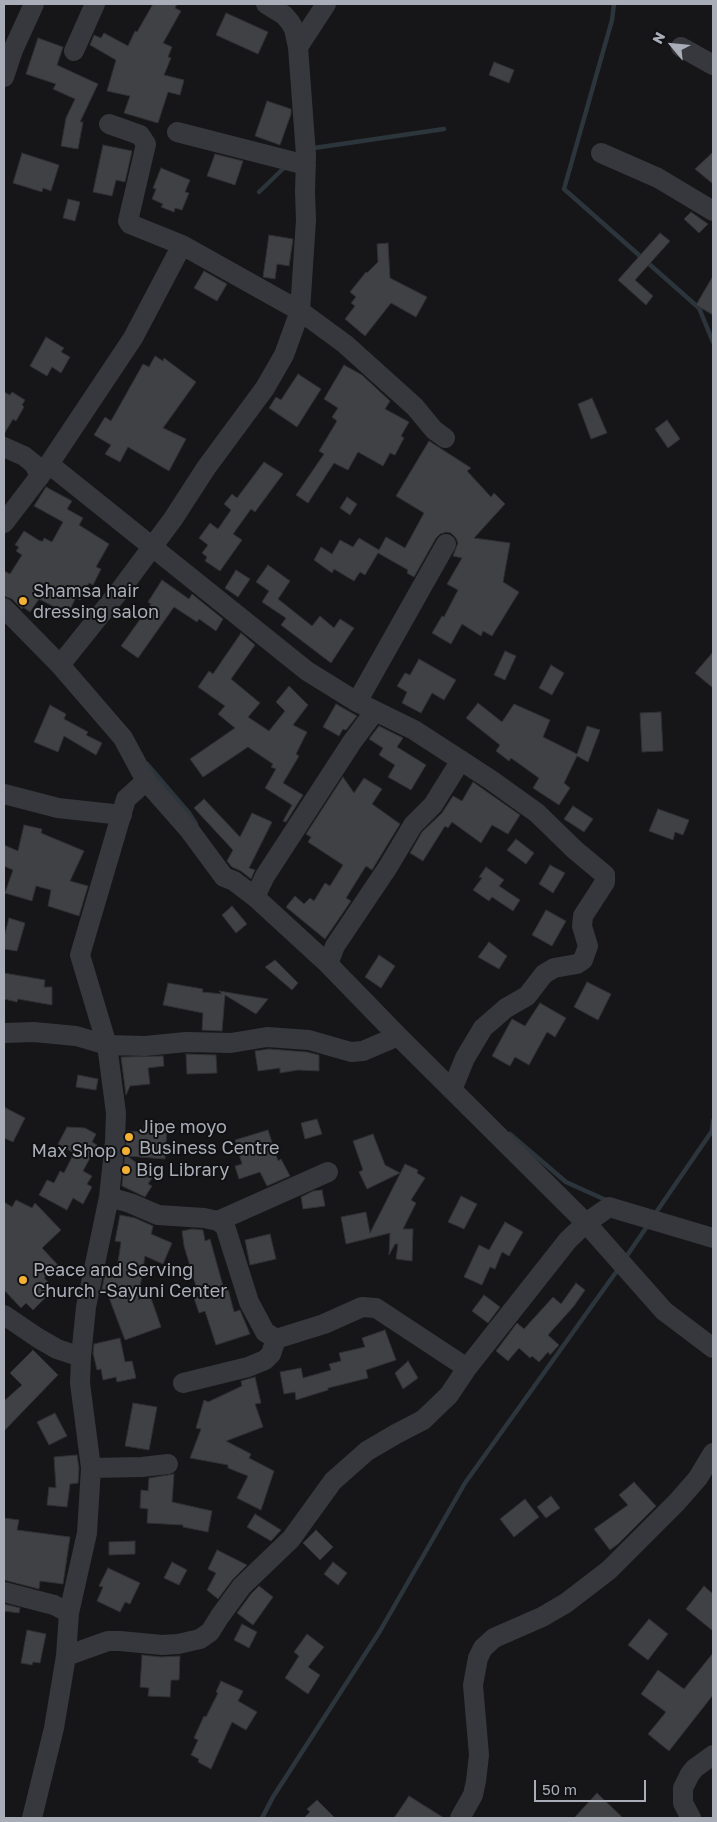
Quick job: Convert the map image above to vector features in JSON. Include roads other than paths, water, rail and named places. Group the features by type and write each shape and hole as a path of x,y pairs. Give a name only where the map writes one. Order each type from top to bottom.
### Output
{"street":[{"path":"4,77 13,50 34,4"},
{"path":"74,50 95,4"},
{"path":"60,665 121,589 151,546 173,519 206,468 265,388 284,355 300,312 306,220 306,165 298,47 294,29 290,22 284,15 266,4"},
{"path":"298,47 326,4"},
{"path":"681,47 713,65"},
{"path":"110,124 140,135 146,144 129,223 182,245 300,312 345,344 415,408 434,430 445,438"},
{"path":"178,132 306,165"},
{"path":"601,153 658,178 713,212"},
{"path":"4,523 44,470 134,338 182,245"},
{"path":"4,447 24,456 151,546 307,671 357,702 414,730 537,813 575,850 606,875 605,882 582,916 582,926 588,946 583,960 578,964 554,968 544,974 527,996 506,1008 482,1028 465,1058 452,1090"},
{"path":"357,702 446,544"},
{"path":"4,608 60,665 123,738 146,781 190,831 224,877 234,881 255,897 328,964 586,1224 664,1311 713,1348"},
{"path":"255,897 265,876 352,742 376,711"},
{"path":"328,964 336,946 413,825 433,805 461,760"},
{"path":"32,1818 54,1728 66,1656 69,1613 87,1534 91,1468 80,1383 80,1357 86,1307 109,1198 115,1141 116,1114 107,1045 80,955 126,800 146,781"},
{"path":"4,794 58,808 122,815"},
{"path":"4,1032 34,1032 76,1036 107,1045 145,1046 186,1042 231,1042 267,1036 309,1040 351,1052 363,1051 398,1036"},
{"path":"218,1221 328,1172"},
{"path":"109,1198 130,1203 158,1215 204,1218 218,1221 225,1226 249,1302 264,1332 276,1339 324,1324 362,1307 376,1308 466,1368"},
{"path":"66,1656 108,1642 178,1644 200,1639 210,1632 242,1586 291,1539 334,1481 367,1451 423,1420 449,1395 466,1368 568,1240 586,1224 609,1208 713,1238"},
{"path":"4,1315 57,1349 80,1357"},
{"path":"183,1382 248,1367 265,1360 270,1354 276,1339"},
{"path":"460,1818 473,1795 476,1780 479,1755 473,1685 478,1658 483,1648 494,1638 542,1617 566,1603 609,1570 677,1502 698,1478 713,1453"},
{"path":"91,1468 142,1467 168,1464"},
{"path":"4,1592 54,1605 69,1613"},
{"path":"691,1818 683,1803 683,1788 687,1778 695,1768 713,1755"}],"waterway":[{"path":"614,4 612,20 564,189 699,308 713,342"},
{"path":"312,150 314,148 444,129"},
{"path":"259,192 287,165"},
{"path":"147,764 189,813 196,824"},
{"path":"655,1214 712,1131 713,1121"},
{"path":"510,1134 566,1182 608,1201"},
{"path":"624,1260 648,1225"},
{"path":"262,1818 273,1797 380,1631 465,1483 619,1268"}],"place":[{"name":"Shamsa hair dressing salon","path":"23,601"},
{"name":"Jipe moyo Business Centre","path":"129,1137"},
{"name":"Max Shop","path":"126,1151"},
{"name":"Big Library","path":"126,1170"},
{"name":"Peace and Serving Church -Sayuni Center","path":"23,1280"}]}
